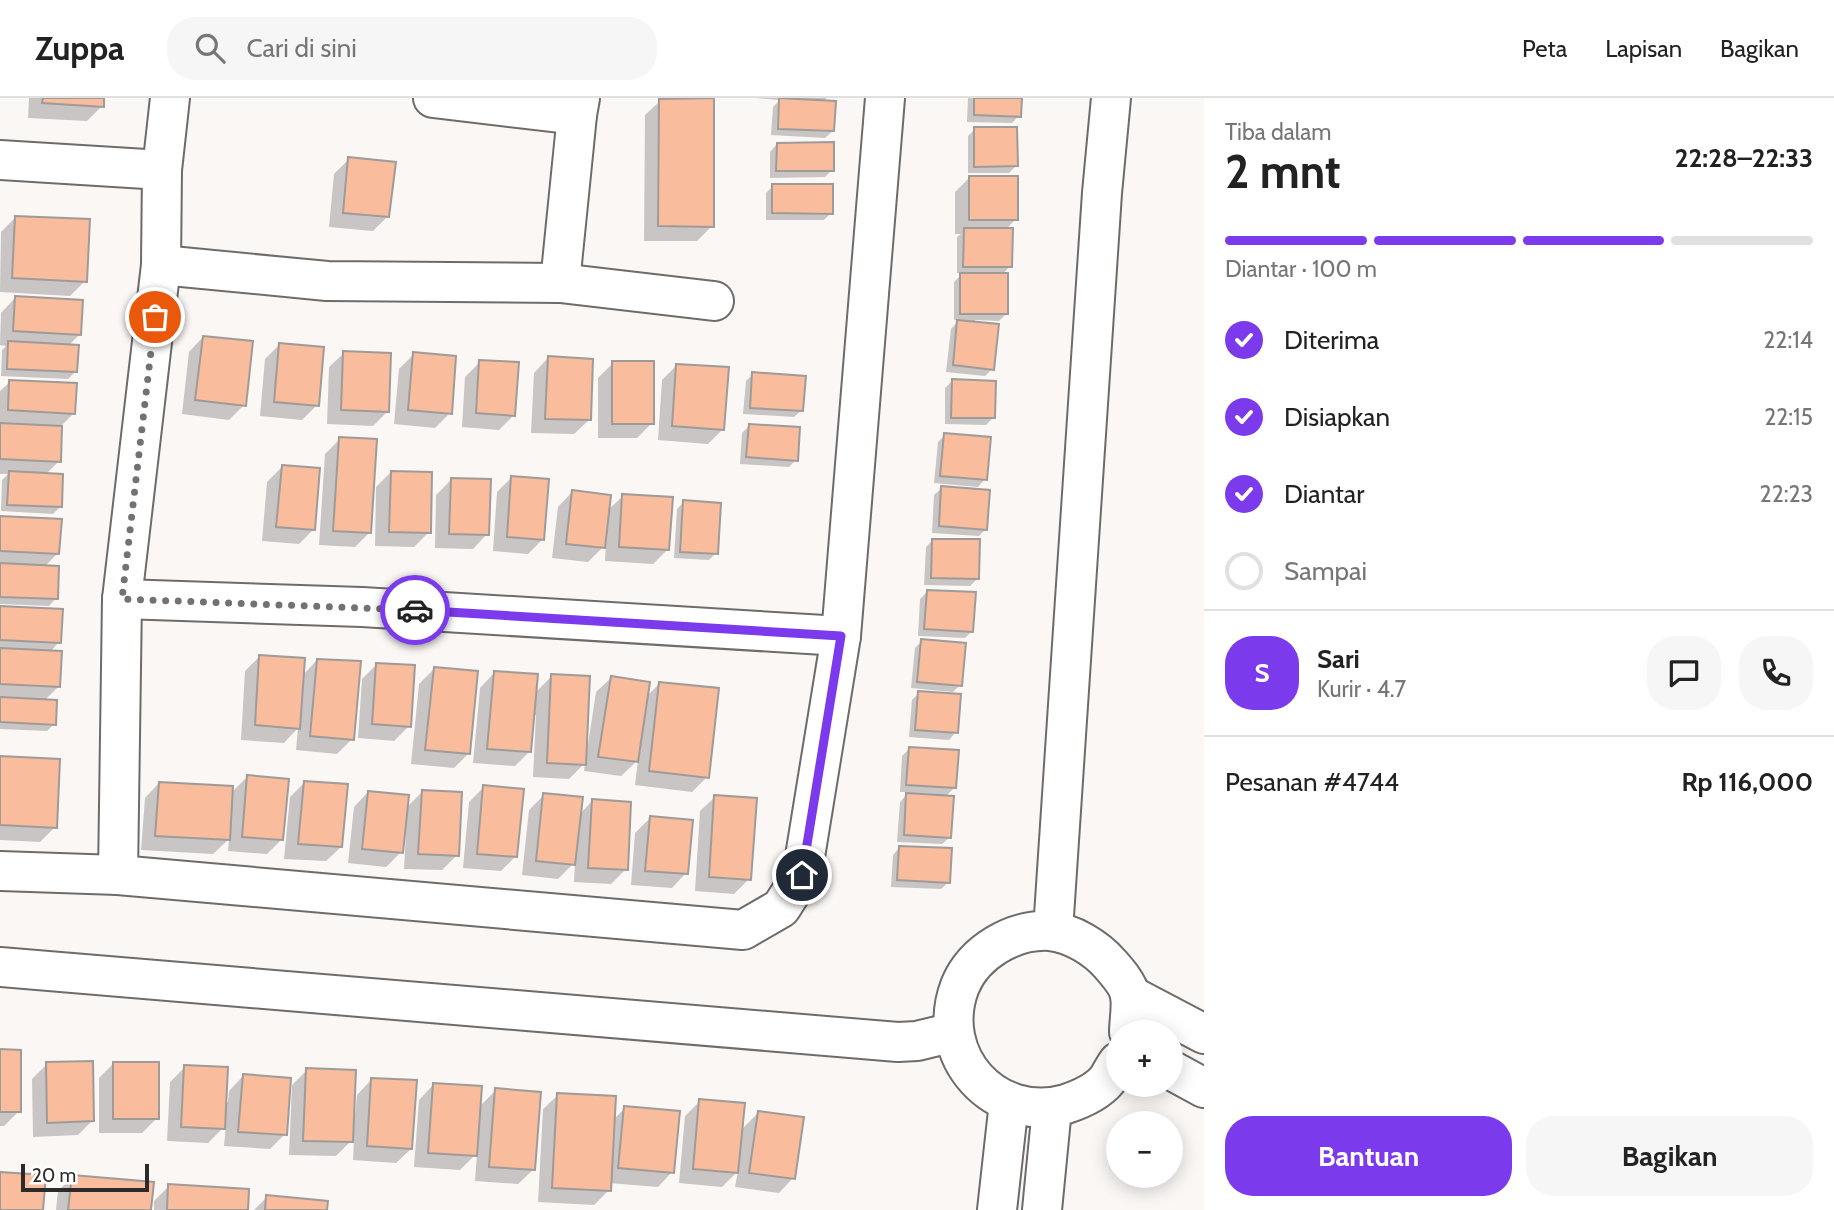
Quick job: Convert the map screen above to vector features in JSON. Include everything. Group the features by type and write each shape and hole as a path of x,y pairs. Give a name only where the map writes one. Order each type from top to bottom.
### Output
{"street":[{"path":"118,875 122,599 161,265 162,170 170,98"},
{"path":"432,98 578,106 560,283"},
{"path":"0,871 118,875 743,930 781,908 802,875 841,636 885,98"},
{"path":"1053,931 1102,194 1111,98"},
{"path":"0,160 162,170"},
{"path":"161,265 327,281 560,283 714,301"},
{"path":"122,599 362,607 841,636"},
{"path":"1106,1080 1082,1099 1052,1108 1031,1108 1009,1102 988,1091 972,1075 960,1055 954,1032 954,1009 960,985 974,964 992,947 1016,936 1053,931 1085,942 1102,955 1116,971 1130,995 1129,1020"},
{"path":"0,967 898,1042 917,1041 954,1032"},
{"path":"1130,995 1204,1034"},
{"path":"1183,1077 1204,1088"},
{"path":"997,1210 1009,1102"},
{"path":"1042,1210 1052,1108"}],"building":[{"path":"43,98 104,98 104,107 42,103"},
{"path":"714,98 714,227 658,226 659,99"},
{"path":"779,98 836,101 834,131 778,129"},
{"path":"974,98 1022,98 1021,117 974,115"},
{"path":"974,127 1017,127 1018,166 974,167"},
{"path":"834,142 834,171 776,171 777,143"},
{"path":"348,157 396,162 389,217 343,213"},
{"path":"969,176 1018,176 1018,220 969,220"},
{"path":"772,184 833,184 833,214 772,213"},
{"path":"15,216 90,219 87,282 12,278"},
{"path":"964,228 1013,228 1012,267 963,267"},
{"path":"960,273 1008,273 1008,314 960,314"},
{"path":"15,296 83,300 81,335 13,331"},
{"path":"957,320 999,324 994,370 953,365"},
{"path":"203,336 253,341 246,406 195,400"},
{"path":"8,341 79,345 77,372 7,369"},
{"path":"279,343 324,347 319,406 274,402"},
{"path":"343,351 391,353 389,412 341,410"},
{"path":"413,352 456,356 452,414 408,410"},
{"path":"548,356 593,359 591,420 545,419"},
{"path":"479,360 519,362 515,416 476,413"},
{"path":"612,361 654,361 654,424 612,424"},
{"path":"676,364 729,367 724,430 672,426"},
{"path":"752,372 806,376 803,411 750,408"},
{"path":"952,379 996,381 995,418 951,418"},
{"path":"9,380 77,383 75,414 8,410"},
{"path":"0,423 62,426 61,462 0,459"},
{"path":"749,424 800,427 798,461 746,457"},
{"path":"944,433 991,437 987,480 940,476"},
{"path":"339,437 377,439 371,533 333,531"},
{"path":"282,465 320,468 315,530 276,527"},
{"path":"9,471 63,474 62,507 7,505"},
{"path":"391,471 432,472 431,533 389,532"},
{"path":"511,476 549,479 544,540 507,537"},
{"path":"451,478 491,479 489,535 449,534"},
{"path":"941,486 990,490 987,530 939,526"},
{"path":"572,490 611,495 605,548 566,544"},
{"path":"622,494 673,497 669,550 619,547"},
{"path":"683,500 721,503 718,554 680,552"},
{"path":"0,516 62,519 59,554 0,551"},
{"path":"932,539 980,539 979,579 931,578"},
{"path":"0,563 59,566 58,599 0,597"},
{"path":"927,590 976,592 973,632 924,629"},
{"path":"0,606 63,609 61,643 0,640"},
{"path":"921,639 966,643 962,686 917,682"},
{"path":"0,648 62,651 60,687 0,684"},
{"path":"259,655 305,658 300,729 255,725"},
{"path":"317,659 361,661 354,740 310,736"},
{"path":"376,663 415,665 411,727 372,724"},
{"path":"434,667 478,671 470,754 425,750"},
{"path":"494,671 538,674 531,752 487,749"},
{"path":"551,674 590,676 586,765 547,763"},
{"path":"611,676 650,682 638,762 598,757"},
{"path":"659,682 719,688 709,778 649,771"},
{"path":"918,691 961,694 958,733 915,730"},
{"path":"0,697 57,700 56,725 0,722"},
{"path":"909,747 959,750 956,788 906,785"},
{"path":"0,756 60,759 57,828 0,825"},
{"path":"247,775 289,779 283,840 242,837"},
{"path":"304,781 348,784 342,847 298,844"},
{"path":"159,782 233,786 230,840 155,836"},
{"path":"483,785 524,789 517,857 477,854"},
{"path":"422,790 462,792 459,856 418,854"},
{"path":"368,791 409,795 403,853 362,849"},
{"path":"543,793 583,797 575,865 536,861"},
{"path":"906,793 954,796 951,838 904,835"},
{"path":"714,795 757,798 751,880 709,877"},
{"path":"592,799 631,802 628,870 588,868"},
{"path":"650,816 693,820 688,874 645,871"},
{"path":"899,846 952,848 950,883 897,880"},
{"path":"0,1049 21,1050 21,1112 0,1112"},
{"path":"93,1061 94,1121 47,1123 46,1062"},
{"path":"113,1062 159,1062 159,1119 113,1119"},
{"path":"184,1065 228,1067 225,1129 181,1127"},
{"path":"306,1068 356,1070 353,1142 303,1141"},
{"path":"243,1074 291,1078 287,1135 238,1132"},
{"path":"371,1078 417,1080 412,1149 367,1146"},
{"path":"433,1083 482,1086 477,1156 428,1153"},
{"path":"495,1088 541,1092 535,1170 489,1167"},
{"path":"557,1093 616,1096 611,1191 552,1188"},
{"path":"699,1099 745,1103 738,1173 693,1169"},
{"path":"624,1106 680,1111 674,1173 618,1168"},
{"path":"758,1111 804,1117 795,1179 749,1173"},
{"path":"0,1172 46,1175 43,1210 0,1210"},
{"path":"72,1175 154,1182 151,1210 68,1210"},
{"path":"168,1184 249,1189 248,1210 167,1210"},
{"path":"266,1195 328,1201 327,1210 265,1210"}],"way so far":[{"path":"155,317 122,599 415,610"}],"route":[{"path":"415,610 841,636 802,875"}]}
